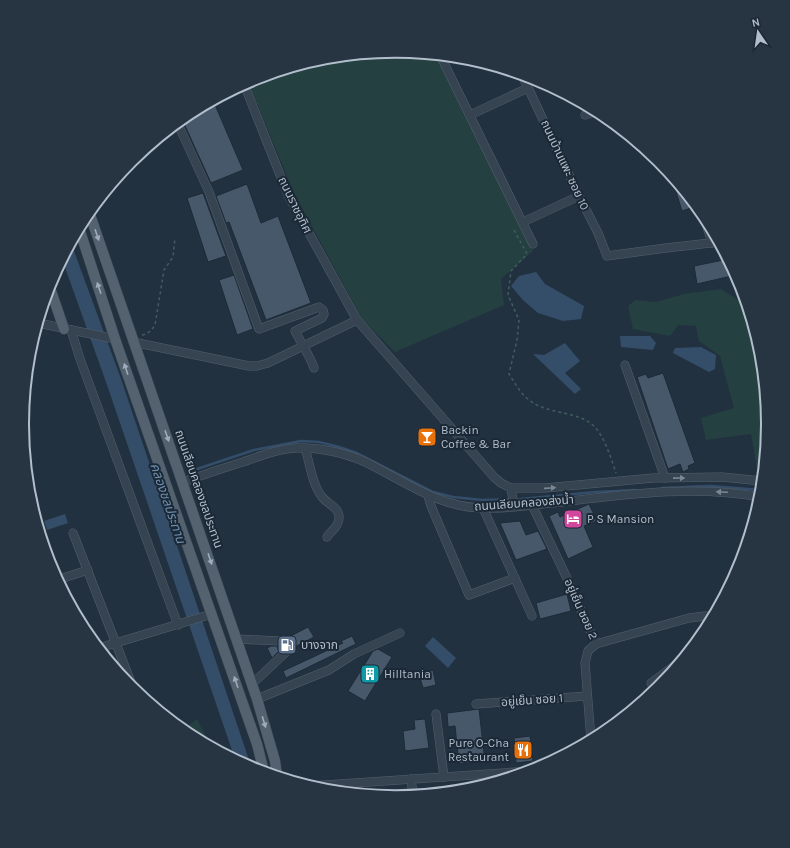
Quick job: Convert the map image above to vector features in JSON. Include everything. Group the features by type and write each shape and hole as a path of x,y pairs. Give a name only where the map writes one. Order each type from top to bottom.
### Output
{"main road":[{"name":"ถนนเลียบคลองชลประทาน","path":"92,220 237,639 257,699 277,771"},
{"path":"82,236 136,399 258,744 263,765"},
{"path":"53,294 67,329"},
{"path":"108,315 116,330 123,333 126,330 123,311"},
{"path":"136,399 141,381 131,352 134,350 138,354"}],"street":[{"path":"443,61 533,244"},
{"name":"ถนนบ้านแพะ ซอย 10","path":"525,82 598,233 607,256 713,243"},
{"path":"470,115 528,88"},
{"name":"ถนนราชอุทิศ","path":"246,90 288,195 357,320 494,477 501,483 511,488"},
{"path":"180,128 209,192 259,329 319,307 323,310 324,314 322,318 295,331 314,368"},
{"path":"523,222 579,196"},
{"path":"133,339 249,366 257,366 268,364 357,320"},
{"path":"43,324 115,338"},
{"path":"67,329 80,359 178,625"},
{"path":"624,365 665,478"},
{"name":"ถนนเลียบคลองส่งน้ำ","path":"183,482 266,454 295,448 305,448 325,450 373,465 428,496 448,503 483,508 532,505 662,492 715,492 738,493 754,496"},
{"path":"305,448 315,483 323,498 336,508 339,514 337,526 327,537"},
{"name":"ถนนเลียบคลองส่งน้ำ","path":"511,488 545,488 665,478 722,477 757,480"},
{"path":"511,488 514,506"},
{"path":"428,496 469,595 515,578"},
{"name":"อยู่เย็น ซอย 2","path":"532,505 596,644 588,651 585,663 590,733"},
{"path":"483,508 532,616"},
{"path":"73,533 128,673"},
{"path":"63,578 88,570"},
{"path":"105,647 212,614"},
{"path":"596,644 689,618 706,616"},
{"path":"257,699 329,670 354,654 400,633"},
{"path":"237,639 280,641 286,652 252,684"},
{"path":"651,683 659,678"},
{"name":"อยู่เย็น ซอย 1","path":"476,704 587,696"},
{"path":"436,714 444,777"},
{"path":"332,784 504,774"},
{"path":"411,779 412,789"}],"path":[{"path":"514,230 526,254 511,271 508,294 519,320 517,340 509,374 523,395 531,402 542,407 580,418 594,427 611,456 620,481"},
{"path":"133,339 145,335 155,325 164,270 173,257 175,238"}],"green space":[{"path":"395,58 438,61 533,251 501,279 504,305 395,352 362,319 294,193 251,88 277,77 300,70 347,61"},
{"path":"721,289 740,302 749,329 758,376 761,424 758,473 751,434 706,440 701,418 734,408 720,356 699,341 696,326 678,325 670,336 633,329 628,306 635,300 656,302 684,294"},
{"path":"197,719 206,737 192,728 189,726"}],"water":[{"path":"73,250 120,376 249,759 233,752 106,382 65,267"},
{"path":"536,272 545,284 584,306 581,319 563,321 538,313 523,300 511,286 519,276"},
{"path":"620,336 650,336 656,343 653,350 621,347"},
{"path":"565,343 580,361 565,373 581,389 575,394 533,354 544,355"},
{"path":"701,347 716,355 715,369 709,372 673,353 675,348"},
{"path":"65,514 68,523 47,530 44,521"},
{"path":"433,637 456,658 448,668 425,646"}],"building":[{"path":"215,105 243,170 211,183 185,125"},
{"path":"247,184 261,223 278,216 311,303 266,320 229,222 226,223 216,196"},
{"path":"675,189 690,208 682,211"},
{"path":"203,193 226,256 208,262 187,198"},
{"path":"722,260 730,276 697,284 694,266"},
{"path":"234,275 253,329 237,335 219,280"},
{"path":"663,373 695,463 688,466 689,469 683,472 680,464 668,469 637,377 646,374 648,378"},
{"path":"589,504 597,521 584,526 593,547 568,559 549,516 558,512 560,517"},
{"path":"520,521 526,535 538,531 547,549 516,560 500,523"},
{"path":"567,594 571,611 540,619 536,603"},
{"path":"308,627 314,637 291,649 285,639"},
{"path":"352,636 356,644 286,678 283,671 343,643 341,641"},
{"path":"277,646 279,651 272,658 267,648"},
{"name":"Hilltania","path":"378,649 392,657 365,701 348,691 373,651"},
{"path":"433,670 436,685 423,688 419,674"},
{"path":"479,709 485,761 459,764 455,726 448,727 447,713"},
{"path":"425,719 429,748 405,751 403,731 415,729 414,720"},
{"name":"Pure O-Cha Restaurant","path":"530,736 533,761 516,763 514,738"}],"waterway":[{"path":"197,469 254,450 301,441 319,442 357,453 433,492 453,497 482,500 521,499 635,490"},
{"path":"662,488 710,486 755,490"}],"place":[{"name":"Backin Coffee & Bar","path":"427,437"},
{"name":"P S Mansion","path":"573,519"},
{"name":"บางจาก","path":"287,645"},
{"name":"Hilltania","path":"370,674"},
{"name":"Pure O-Cha Restaurant","path":"523,750"}],"water label":[{"name":"คลองชลประทาน","path":"168,503"}]}
